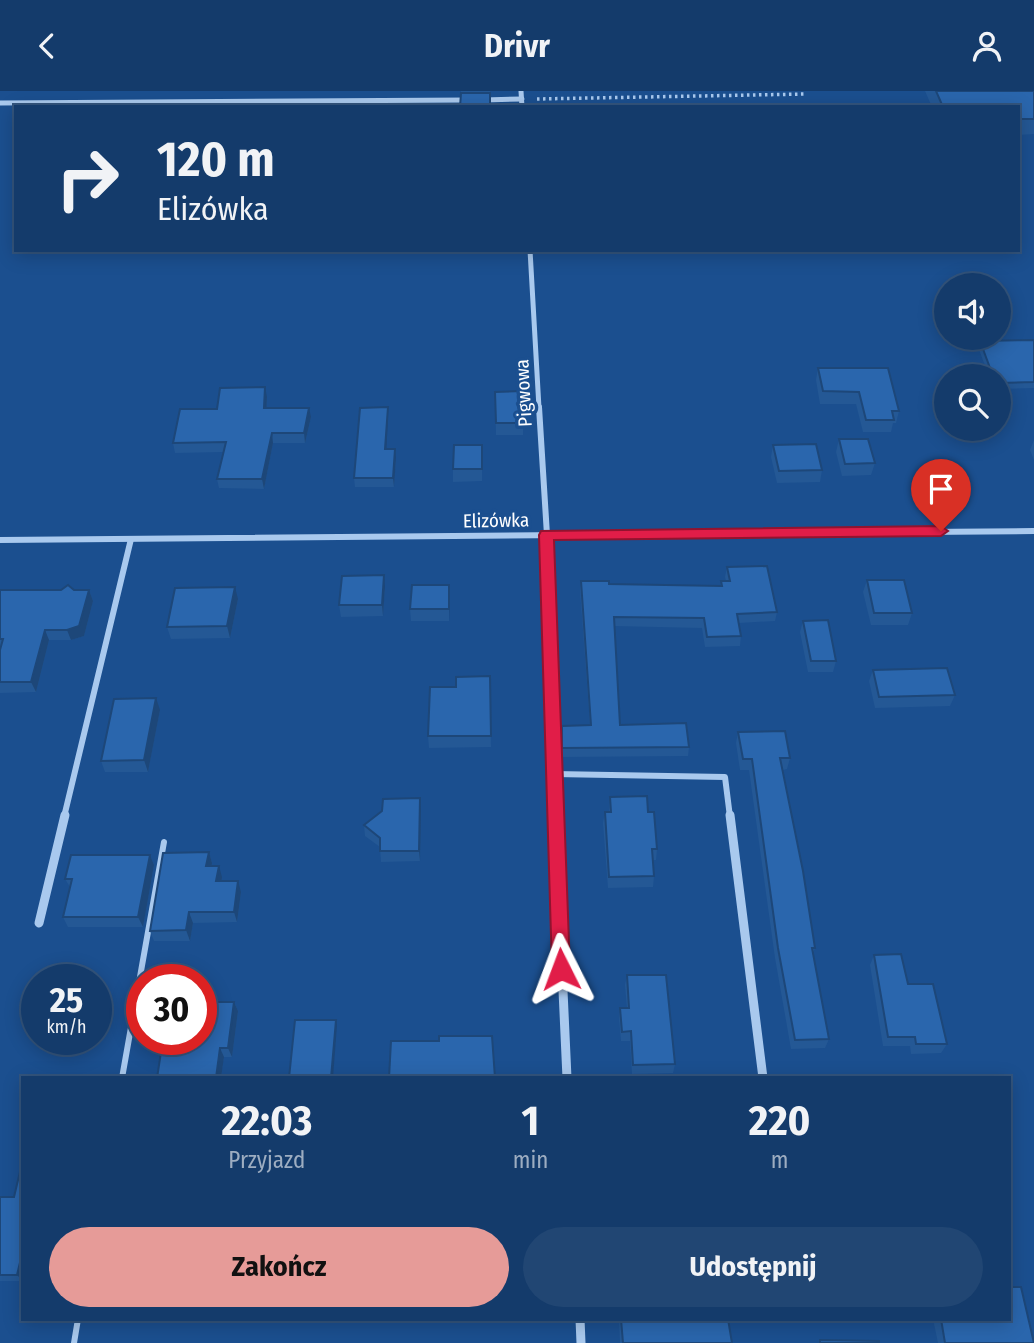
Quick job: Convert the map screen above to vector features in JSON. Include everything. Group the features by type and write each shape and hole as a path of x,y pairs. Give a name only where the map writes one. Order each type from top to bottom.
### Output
{"street":[{"path":"300,100 302,91"},
{"path":"522,91 522,105"},
{"path":"0,103 522,99"},
{"name":"Pigwowa","path":"530,252 547,535 567,1076"},
{"name":"Elizówka","path":"0,540 1034,530"},
{"path":"40,923 131,539"},
{"path":"554,774 725,777 763,1076"},
{"path":"580,1321 581,1343"}],"lane":[{"path":"122,1076 164,842"},
{"path":"74,1343 78,1321"}],"path":[{"path":"522,99 806,94"}],"building":[{"path":"936,91 1034,91 1034,119 1020,119 1020,105 942,105"},
{"path":"461,93 490,93 490,105 460,105"},
{"path":"1011,340 1034,340 1034,382 1011,383 1011,364 989,364 983,350 1011,350"},
{"path":"818,368 888,368 899,411 892,411 894,420 866,420 859,392 823,391"},
{"path":"265,387 264,408 309,408 304,433 272,433 262,479 217,479 226,442 173,443 180,409 217,409 220,388"},
{"path":"522,391 523,423 496,423 495,392"},
{"path":"388,407 385,449 395,449 393,478 354,478 360,408"},
{"path":"839,439 868,439 875,463 845,464"},
{"path":"816,444 822,470 779,471 773,445"},
{"path":"454,445 482,445 482,469 453,469"},
{"path":"767,566 777,612 737,614 741,636 707,637 704,618 614,617 620,725 686,723 689,747 562,748 562,726 591,725 581,581 722,586 721,581 730,581 727,567"},
{"path":"384,575 382,605 339,605 342,576"},
{"path":"867,580 904,580 912,613 874,613"},
{"path":"68,585 74,590 89,590 79,626 67,630 45,630 31,682 0,682 0,650 3,639 0,639 0,590 61,590"},
{"path":"412,585 449,585 449,609 410,609"},
{"path":"235,587 227,626 167,627 175,588"},
{"path":"828,620 836,661 811,661 803,621"},
{"path":"947,668 955,695 879,697 873,670"},
{"path":"490,676 491,736 428,736 430,687 456,687 456,677"},
{"path":"156,698 144,760 101,761 114,699"},
{"path":"785,731 790,758 780,758 803,871 815,948 812,948 829,1039 795,1040 778,948 752,759 743,759 738,732"},
{"path":"647,796 648,812 654,812 657,849 652,849 654,876 609,877 605,812 611,812 610,797"},
{"path":"420,798 419,851 380,851 380,838 364,825 382,811 383,799"},
{"path":"209,852 206,866 219,866 216,881 238,881 234,912 189,912 186,930 150,931 163,853"},
{"path":"71,855 150,855 138,917 63,917 72,879 65,879"},
{"path":"901,954 908,984 933,984 947,1044 916,1044 915,1037 888,1037 874,955"},
{"path":"627,975 666,975 675,1064 633,1065 631,1031 622,1032 620,1008 629,1008"},
{"path":"217,1002 234,1002 228,1048 220,1048 216,1076 157,1076 161,1055 217,1055"},
{"path":"295,1020 336,1020 331,1076 289,1076"},
{"path":"439,1036 492,1036 495,1076 389,1076 391,1041 439,1041"},
{"path":"21,1167 21,1258 17,1275 0,1275 0,1197 14,1197"},
{"path":"1011,1287 1021,1287 1034,1343 945,1343 941,1321 1011,1321"},
{"path":"621,1321 728,1321 732,1343 623,1343"},
{"path":"820,1340 879,1341 879,1343 820,1343"}],"route":[{"path":"561,969 547,535 941,531"}]}
